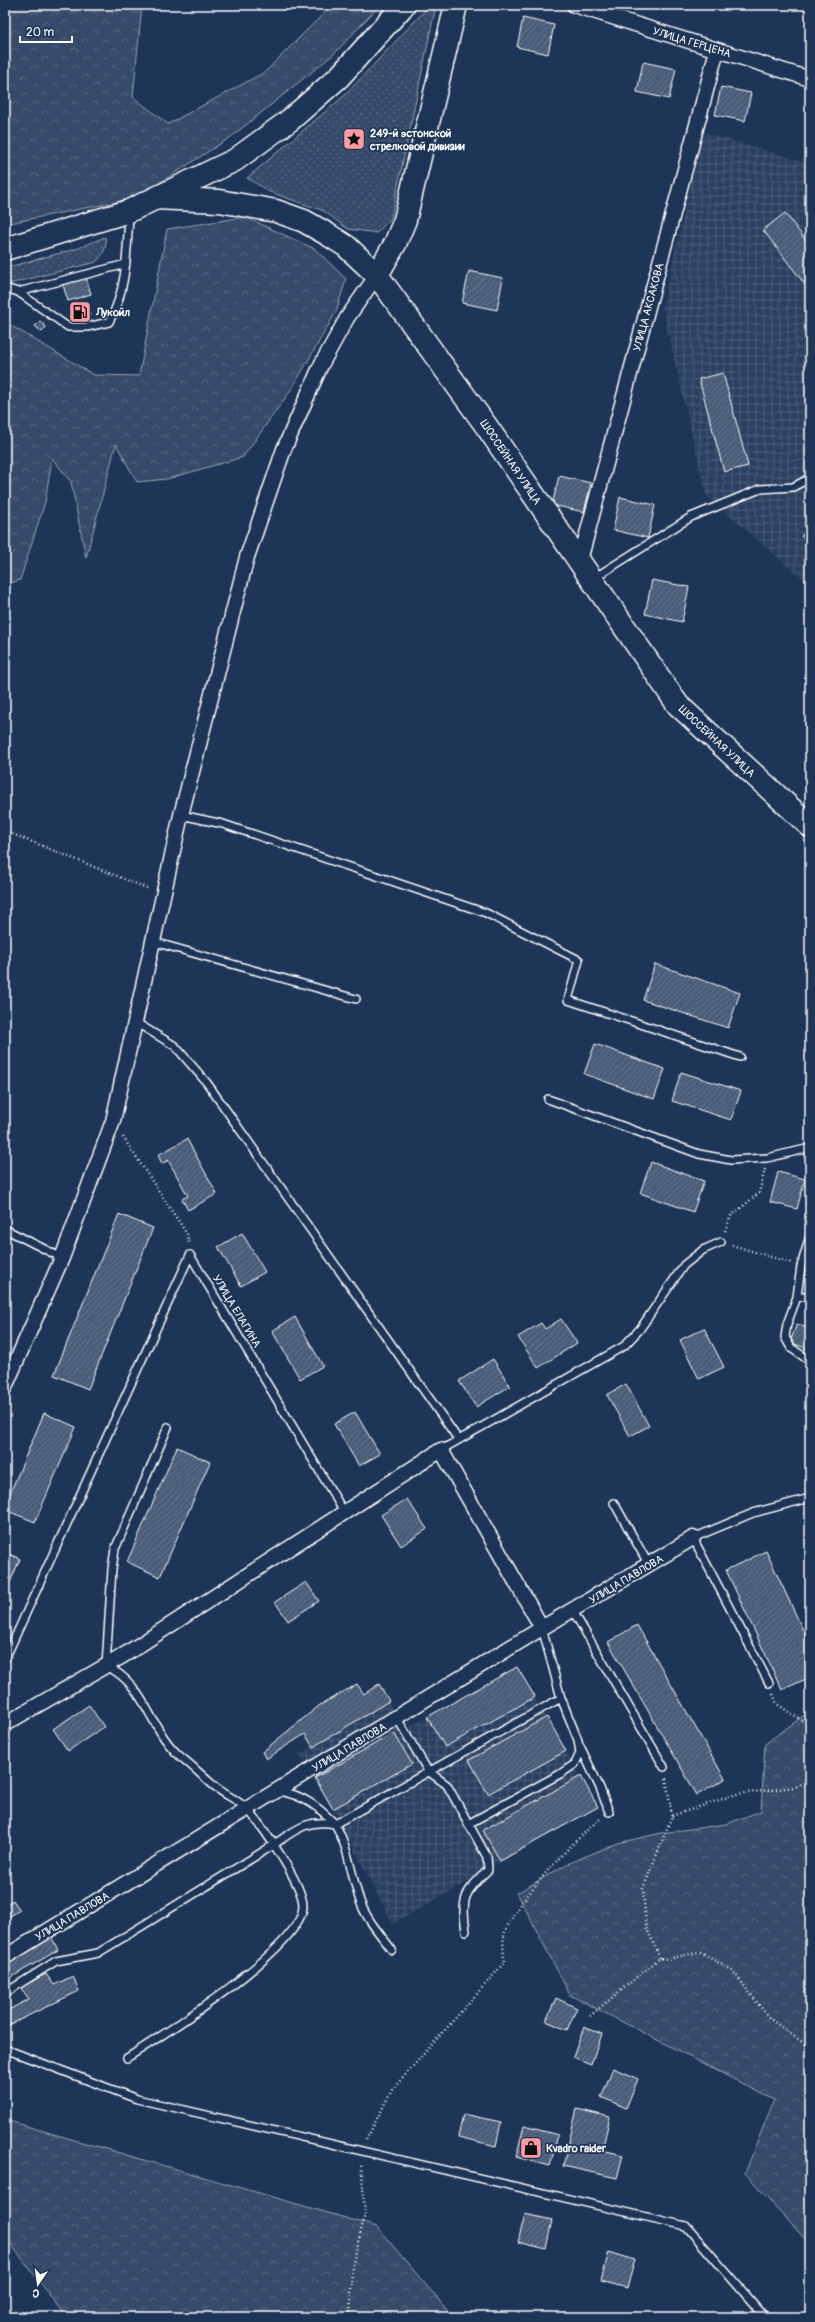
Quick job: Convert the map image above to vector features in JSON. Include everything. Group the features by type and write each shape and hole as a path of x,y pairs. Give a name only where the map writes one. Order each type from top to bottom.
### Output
{"main road":[{"path":"5,250 129,211 235,160 290,120 339,77 404,5"},
{"path":"378,275 396,244 405,220 456,5"},
{"name":"ШОССЕЙНАЯ УЛИЦА","path":"154,198 219,201 276,211 304,221 327,234 346,246 378,275 483,421 585,572 678,705 810,826"}],"street":[{"name":"УЛИЦА ГЕРЦЕНА","path":"574,5 810,79"},
{"name":"УЛИЦА АКСАКОВА","path":"585,572 717,50"},
{"path":"5,1387 62,1258 113,1121 181,815 247,557 284,449 321,365 347,318 378,275"},
{"path":"5,1724 106,1666 441,1450 542,1628"},
{"name":"УЛИЦА ПАВЛОВА","path":"5,1957 542,1628 573,1611 693,1538"}],"lane":[{"path":"5,288 18,292 68,327 87,328 109,322 115,312 126,264 129,211"},
{"path":"18,292 126,264"},
{"path":"585,572 691,517 760,489 793,487 810,478"},
{"path":"181,815 223,824 486,913 578,960 568,1000 740,1057"},
{"path":"154,942 356,999"},
{"path":"135,1022 175,1046 207,1083 458,1439"},
{"path":"548,1099 699,1154 731,1160 768,1158 810,1148"},
{"path":"5,1229 62,1258"},
{"path":"810,1236 801,1266 797,1297 786,1324 785,1337 791,1348 810,1361"},
{"path":"441,1450 624,1346 640,1329 684,1266 703,1250 721,1242"},
{"path":"5,1659 190,1255"},
{"name":"УЛИЦА ЕЛАГИНА","path":"190,1255 344,1512"},
{"path":"797,1297 810,1297"},
{"path":"127,2058 186,2021 264,1961 296,1924 303,1907 298,1886 247,1809 218,1789 171,1749 134,1685 120,1672 106,1666 112,1569 115,1549 168,1427"},
{"path":"769,1682 693,1538 753,1513 810,1498"},
{"path":"614,1502 649,1565"},
{"path":"573,1611 664,1766"},
{"path":"542,1628 561,1698 579,1744 600,1788 609,1812"},
{"path":"5,1993 56,1961 98,1953 272,1846 300,1826 315,1822 335,1824 561,1698"},
{"path":"396,1718 428,1771 446,1785 489,1863 488,1870 471,1886 462,1907 466,1931"},
{"path":"468,1824 575,1764 580,1753 579,1744"},
{"path":"277,1790 296,1794 310,1802 335,1824 345,1844 362,1906 367,1916 392,1950"},
{"path":"5,2049 138,2100 686,2226 765,2317"}],"path":[{"path":"5,831 113,876 164,895"},
{"path":"113,1121 187,1234 190,1255"},
{"path":"768,1158 759,1193 731,1216 721,1242 801,1266"},
{"path":"769,1682 777,1704 810,1726"},
{"path":"660,1958 646,1927 643,1889 672,1816 664,1766"},
{"path":"672,1816 737,1794 795,1787 810,1780"},
{"path":"350,2317 352,2267 365,2214 360,2150 392,2090 504,1963 505,1933 524,1900 581,1834 609,1812"},
{"path":"590,2016 660,1958 668,1959 699,1952 732,1970 769,2018 810,2048"}],"shaded area":[{"path":"703,132 808,163 810,161 810,585 706,495 662,307"},
{"path":"517,1667 598,1807 393,1924 333,1809 299,1754 313,1747 305,1734 266,1759 262,1752 320,1705 357,1684 364,1694 379,1684 404,1730"}],"green space":[{"path":"5,5 142,5 133,97 168,124 265,72 332,5 380,5 334,54 231,137 136,198 5,224"},
{"path":"430,5 436,5 391,218 377,233 348,229 324,211 270,192 247,178 344,96"},
{"path":"245,217 315,249 346,279 336,312 293,387 243,457 167,479 137,482 116,444 86,558 71,482 52,458 45,502 20,580 5,585 5,322 94,375 139,376 167,229"},
{"path":"105,237 106,244 104,250 96,262 9,284 5,283 5,268 79,248"},
{"path":"810,1711 810,2241 804,2238 745,2173 774,2100 570,1995 517,1893 567,1864 618,1843 661,1833 726,1824 761,1811 765,1744"},
{"path":"5,2120 377,2227 453,2317 66,2317 5,2236"}],"building":[{"path":"523,18 554,25 548,54 517,47"},
{"path":"643,62 676,69 669,99 637,92"},
{"path":"721,87 751,93 745,121 715,115"},
{"path":"785,213 810,246 810,291 763,230"},
{"path":"84,271 91,294 68,301 61,279"},
{"path":"469,271 503,278 497,310 462,303"},
{"name":"Лукойл","path":"85,303 90,315 76,321 71,308"},
{"path":"40,321 46,327 42,332 35,326"},
{"path":"723,373 748,466 724,472 699,379"},
{"path":"559,476 591,483 584,512 552,505"},
{"path":"620,497 655,505 648,538 613,530"},
{"path":"810,528 810,545 801,536"},
{"path":"652,580 689,587 682,622 645,614"},
{"path":"655,964 740,993 728,1028 643,1000"},
{"path":"595,1044 665,1069 654,1099 584,1074"},
{"path":"681,1072 741,1091 731,1120 672,1101"},
{"path":"187,1139 217,1194 188,1210 182,1199 188,1196 168,1160 162,1164 158,1155"},
{"path":"651,1162 704,1181 693,1212 640,1193"},
{"path":"778,1172 805,1179 797,1209 770,1202"},
{"path":"119,1214 153,1228 88,1389 54,1375"},
{"path":"242,1233 265,1272 241,1286 218,1247"},
{"path":"295,1317 323,1366 300,1379 272,1331"},
{"path":"561,1319 577,1343 538,1368 518,1337 541,1323 545,1329"},
{"path":"797,1324 810,1329 810,1350 790,1342"},
{"path":"704,1328 724,1367 699,1379 680,1340"},
{"path":"493,1359 510,1386 476,1407 459,1381"},
{"path":"626,1384 649,1426 630,1436 607,1395"},
{"path":"355,1412 380,1454 359,1466 334,1424"},
{"path":"44,1413 76,1427 35,1522 5,1510 5,1505"},
{"path":"177,1447 210,1462 160,1577 127,1562"},
{"path":"407,1499 427,1529 401,1546 381,1515"},
{"path":"766,1551 810,1645 810,1677 782,1690 726,1570"},
{"path":"5,1552 20,1559 5,1594"},
{"path":"306,1582 319,1601 288,1621 275,1602"},
{"path":"637,1625 725,1779 697,1795 608,1642"},
{"path":"517,1667 535,1697 445,1747 427,1717"},
{"path":"357,1684 364,1694 379,1684 389,1701 313,1747 305,1734 266,1759 262,1752 320,1705"},
{"path":"89,1705 104,1727 68,1751 53,1729"},
{"path":"547,1717 566,1751 488,1794 469,1760"},
{"path":"394,1733 412,1764 333,1809 315,1778"},
{"path":"581,1776 598,1807 500,1861 483,1830"},
{"path":"13,1900 20,1910 5,1919 5,1905"},
{"path":"51,1936 58,1950 5,1981 5,1963"},
{"path":"46,1974 54,1985 73,1976 79,1991 5,2027 5,2012 29,1999 20,1987"},
{"path":"556,1998 577,2008 567,2030 546,2021"},
{"path":"584,2027 602,2034 591,2064 573,2057"},
{"path":"613,2068 638,2079 626,2108 601,2097"},
{"path":"577,2109 610,2117 602,2150 623,2155 617,2178 563,2166"},
{"path":"463,2114 501,2122 496,2146 458,2137"},
{"path":"524,2126 558,2135 550,2166 516,2157"},
{"path":"525,2214 552,2220 546,2249 518,2242"},
{"path":"609,2252 635,2260 627,2288 601,2281"}],"place":[{"name":"249-й эстонской стрелковой дивизии","path":"354,139"},
{"name":"Лукойл","path":"80,312"},
{"name":"Kvadro raider","path":"531,2148"}]}
